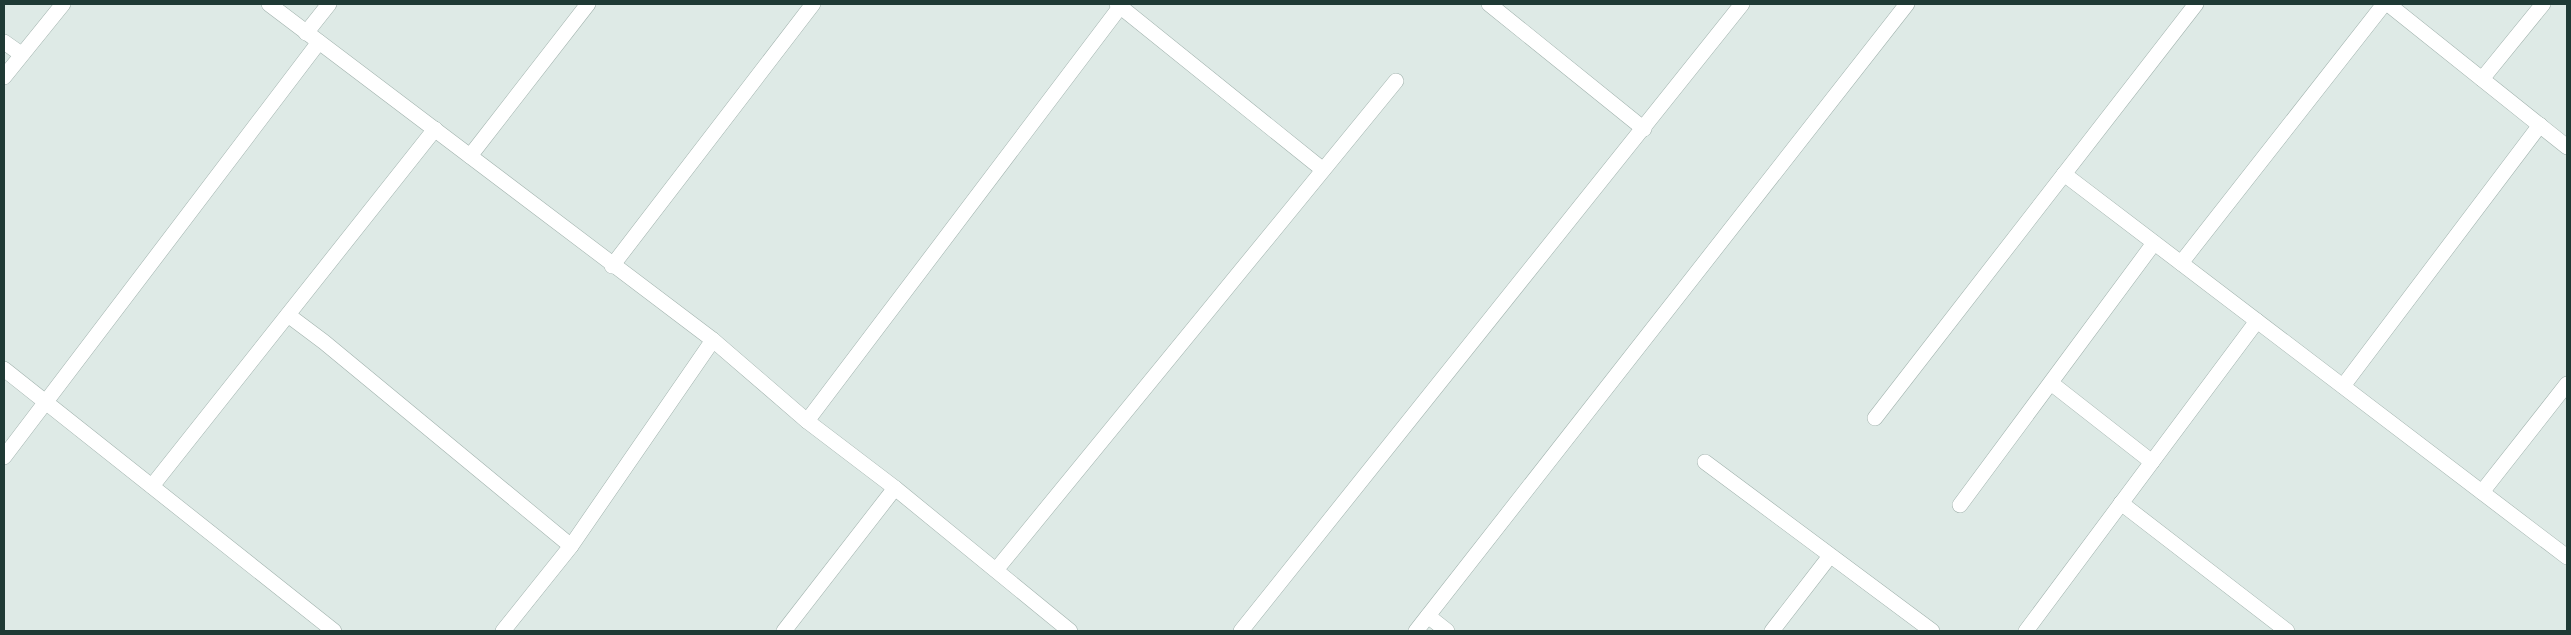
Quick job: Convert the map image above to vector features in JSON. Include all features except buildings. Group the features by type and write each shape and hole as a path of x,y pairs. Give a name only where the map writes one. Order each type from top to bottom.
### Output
{"street":[{"path":"4,77 63,4"},
{"path":"269,4 612,266 713,340 807,421 895,488 1070,631"},
{"path":"306,33 329,4"},
{"path":"470,156 588,4"},
{"path":"612,266 813,4"},
{"path":"1489,4 1644,129"},
{"path":"1241,631 1742,4"},
{"path":"1416,631 1907,4"},
{"path":"1875,418 2196,4"},
{"path":"2181,263 2386,4 2567,147"},
{"path":"2482,79 2543,4"},
{"path":"807,421 1119,5 1322,169"},
{"path":"4,42 21,54"},
{"path":"4,457 319,42"},
{"path":"996,570 1322,169 1396,81"},
{"path":"2343,386 2540,125"},
{"path":"152,486 435,129"},
{"path":"2064,174 2567,557"},
{"path":"1960,505 2154,243"},
{"path":"288,315 324,342 571,546"},
{"path":"2026,631 2257,321"},
{"path":"503,631 571,546 713,340"},
{"path":"4,369 334,631"},
{"path":"2051,383 2152,462"},
{"path":"2482,492 2567,384"},
{"path":"1705,462 1932,631"},
{"path":"784,631 895,488"},
{"path":"2121,503 2287,631"},
{"path":"1772,631 1830,556"},
{"path":"1428,616 1446,631"}]}
